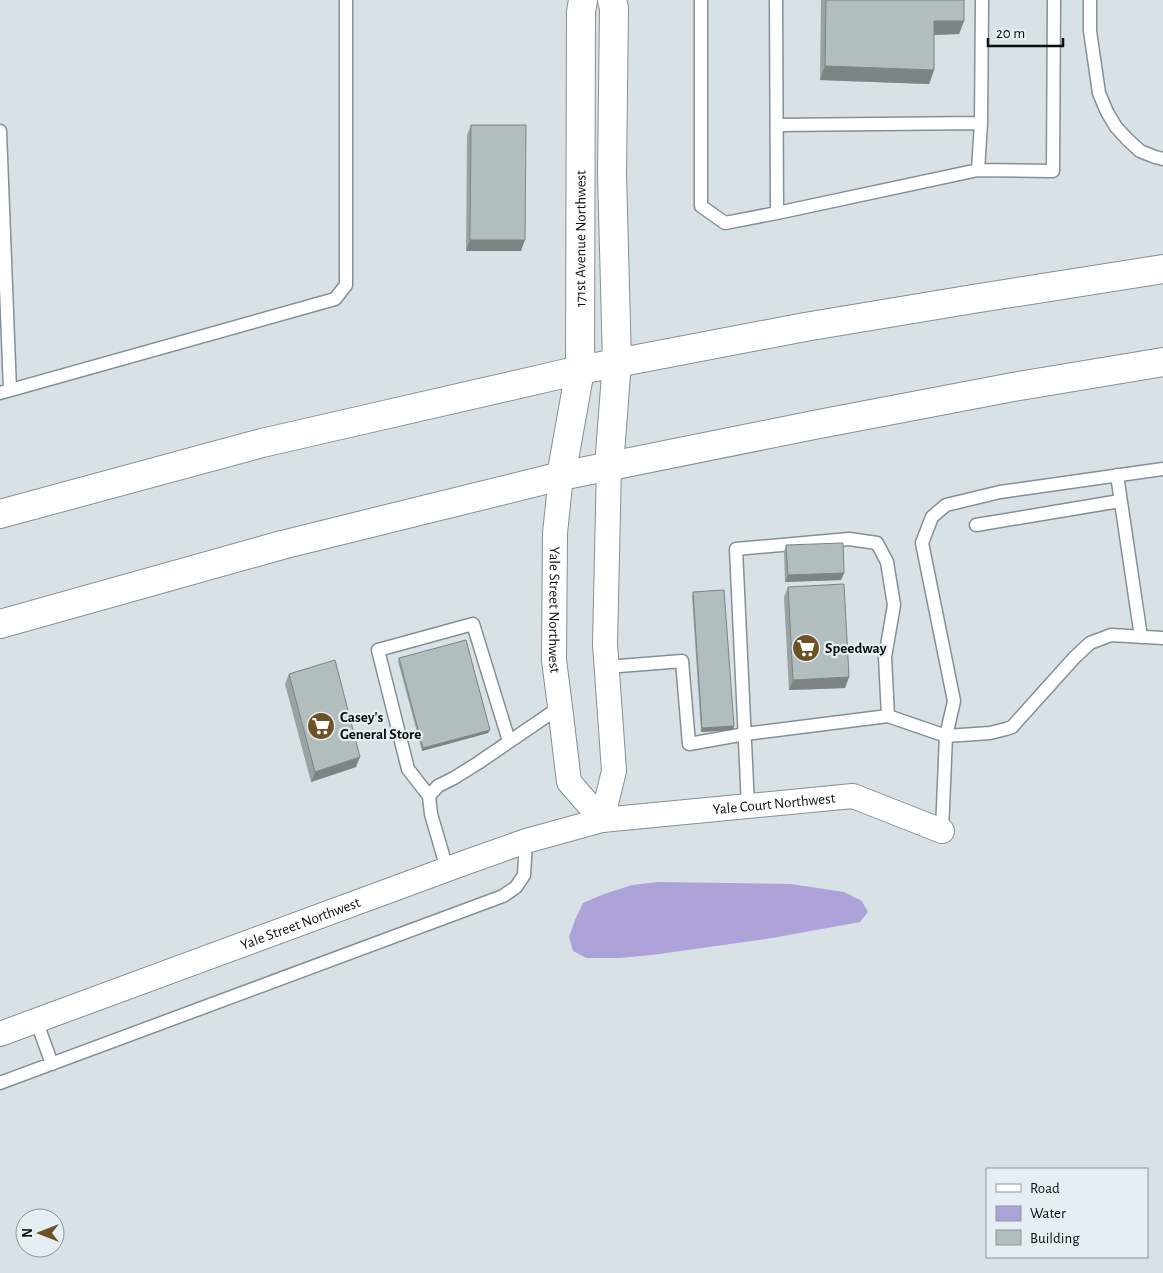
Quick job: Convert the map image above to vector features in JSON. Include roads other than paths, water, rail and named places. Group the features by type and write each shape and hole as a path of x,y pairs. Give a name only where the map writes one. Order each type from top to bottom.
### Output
{"main road":[{"name":"171st Avenue Northwest","path":"561,476 580,370 581,21 583,0"},
{"path":"609,466 617,362 612,174 614,8 612,0"},
{"path":"0,514 262,443 617,362 982,297 1163,269"},
{"path":"0,624 282,545 561,476 994,391 1163,362"}],"street":[{"path":"602,820 614,771 605,644 609,466"},
{"name":"Yale Street Northwest","path":"0,1034 447,869 526,841 602,820 569,782 554,660 555,533 561,476"},
{"name":"Yale Court Northwest","path":"602,820 853,796 942,831"}],"lane":[{"path":"0,131 5,392 335,299 346,285 346,0"},
{"path":"701,0 701,206 725,223 978,170 1053,171 1054,0"},
{"path":"776,0 777,213"},
{"path":"978,170 981,123 982,0"},
{"path":"1090,0 1090,31 1099,93 1104,106 1116,127 1140,151 1163,159"},
{"path":"777,124 981,123"},
{"path":"942,831 946,736 954,701 922,543 932,517 946,505 1000,492 1163,469"},
{"path":"1117,475 1141,637"},
{"path":"976,524 1120,501"},
{"path":"748,806 736,550 849,540 877,543 887,562 894,605 885,657 888,716"},
{"path":"447,869 431,814 429,796 408,769 378,650 473,624 509,741"},
{"path":"607,667 682,661 689,744 745,734 888,716 946,736 990,733 1012,727 1074,658 1090,643 1111,635 1163,638"},
{"path":"429,796 438,786 454,778 560,708"},
{"path":"0,1083 503,896 516,887 524,875 526,841"},
{"path":"36,1020 52,1064"}],"water":[{"path":"658,882 791,884 844,892 862,901 868,912 860,922 772,938 652,955 620,958 586,958 573,951 569,937 583,903 632,885"}],"place":[{"name":"Speedway","path":"806,648"},
{"name":"Casey's General Store","path":"321,726"}]}
